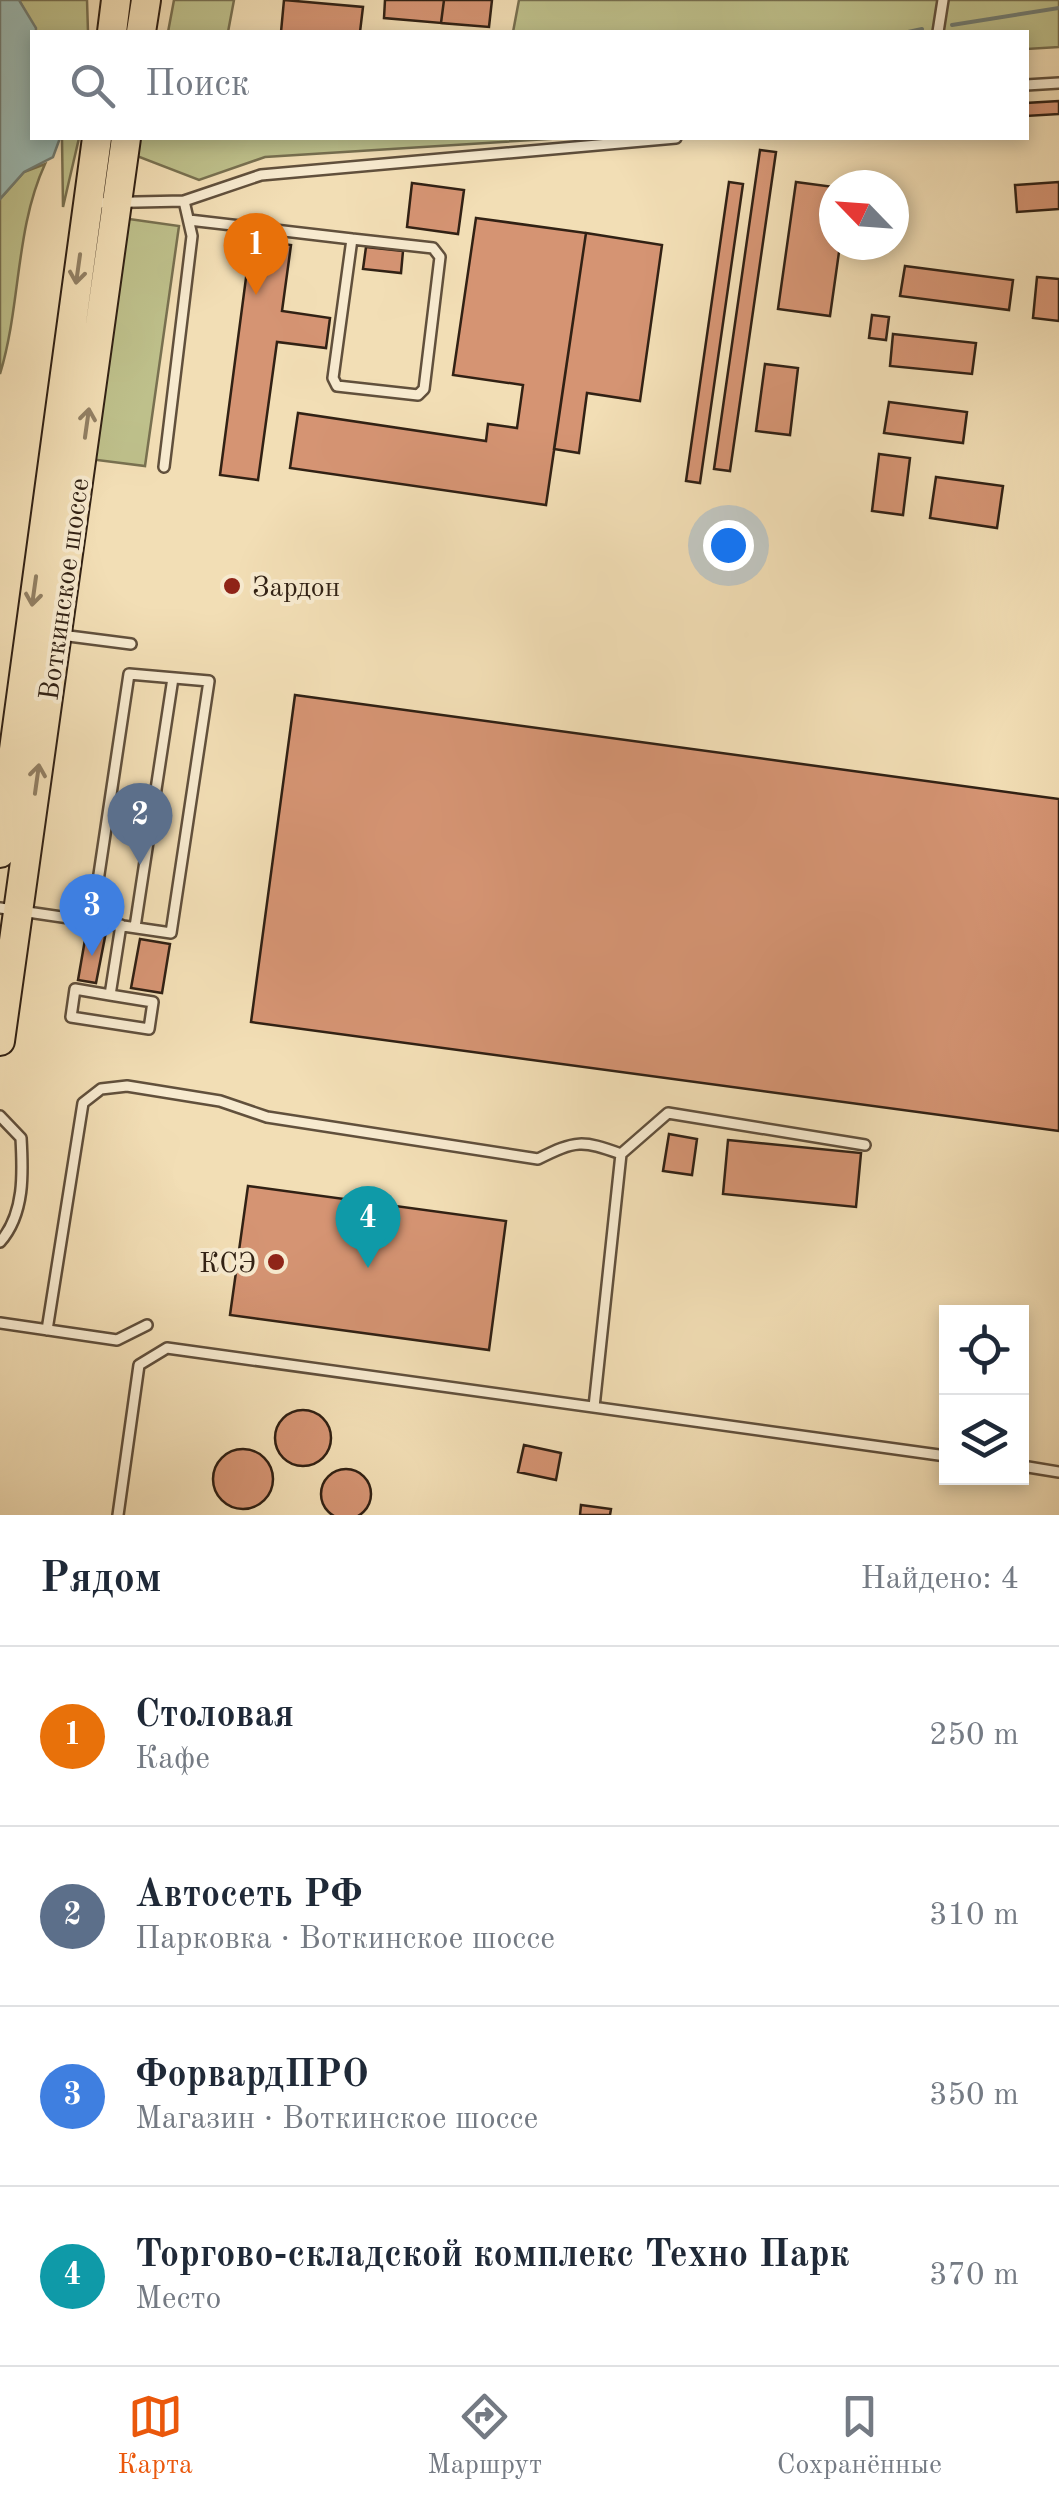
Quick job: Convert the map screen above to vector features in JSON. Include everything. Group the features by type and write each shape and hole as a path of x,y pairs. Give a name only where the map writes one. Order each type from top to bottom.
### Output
{"main road":[{"path":"112,30 116,0"},
{"path":"141,30 146,0"},
{"name":"Воткинское шоссе","path":"0,853 97,140"},
{"name":"Воткинское шоссе","path":"0,1041 9,909 57,635 126,140"}],"lane":[{"path":"938,30 943,0"},
{"path":"1029,84 1059,83"},
{"path":"88,202 117,206 184,202 261,175 654,140"},
{"path":"164,467 192,236 184,202"},
{"path":"190,220 432,248 440,257 424,389 418,395 337,386 333,378 352,240"},
{"path":"28,631 131,644"},
{"path":"9,909 171,933 209,681 128,674 92,920"},
{"path":"135,927 173,678"},
{"path":"110,995 121,925"},
{"path":"75,989 110,995 153,1002 149,1029 71,1017 75,989"},
{"path":"47,1330 84,1103 101,1089 126,1086 220,1101 267,1117 538,1159 567,1144 588,1141 620,1154"},
{"path":"594,1407 620,1154 668,1113 865,1144"},
{"path":"0,1116 21,1138 23,1168 21,1195 8,1233 0,1242"},
{"path":"0,1323 117,1340 147,1324"},
{"path":"118,1515 139,1365 167,1348 939,1455"},
{"path":"1029,1467 1059,1472"}],"green space":[{"path":"19,0 87,0 88,30 35,30"},
{"path":"174,0 234,0 228,30 168,30"},
{"path":"519,0 1059,0 1059,47 1029,49 1029,30 513,30"},
{"path":"62,140 79,140 63,207"},
{"path":"132,140 533,140 265,157 199,180 129,153"},
{"path":"45,164 28,215 0,374 0,199 24,172"},
{"path":"122,218 179,226 145,466 89,459"}],"water":[{"path":"0,0 19,0 36,28 30,30 30,140 59,140 53,157 24,172 0,199"}],"building":[{"path":"284,0 363,7 360,30 281,30"},
{"path":"385,0 444,0 441,23 384,18"},
{"path":"444,0 492,0 489,27 441,23"},
{"path":"1059,101 1059,114 1029,116 1029,103"},
{"path":"760,150 776,152 730,471 714,469"},
{"path":"729,182 743,184 700,483 686,481"},
{"path":"796,182 819,185 819,260 838,260 830,316 778,309"},
{"path":"1059,182 1059,209 1017,212 1015,185"},
{"path":"412,183 464,190 458,234 407,227"},
{"path":"476,218 586,233 546,505 290,468 298,413 486,441 488,424 517,428 523,385 453,375"},
{"path":"586,233 662,245 640,401 587,393 579,453 554,449"},
{"path":"251,240 291,245 282,311 330,318 326,348 277,342 258,480 220,475"},
{"path":"366,247 403,251 401,273 363,269"},
{"path":"905,266 1013,280 1009,310 900,296"},
{"path":"1037,277 1059,279 1059,321 1033,318"},
{"path":"872,315 889,317 886,340 869,338"},
{"path":"893,334 976,343 972,374 890,366"},
{"path":"765,364 798,368 790,435 756,431"},
{"path":"889,402 967,412 963,443 884,433"},
{"path":"879,454 910,458 903,515 872,511"},
{"path":"936,477 1003,486 997,528 930,518"},
{"path":"295,695 1059,799 1059,1131 251,1022"},
{"path":"87,928 106,932 96,983 78,980"},
{"path":"140,939 170,944 162,993 131,988"},
{"path":"669,1134 697,1139 692,1175 663,1171"},
{"path":"728,1140 861,1153 856,1207 723,1194"},
{"path":"248,1186 506,1221 489,1350 230,1315"},
{"path":"303,1410 323,1418 331,1438 323,1458 303,1466 283,1458 275,1438 283,1418"},
{"path":"524,1445 561,1453 556,1480 518,1472"},
{"path":"243,1449 264,1458 273,1479 264,1500 243,1509 222,1500 213,1479 222,1458"},
{"path":"337,1471 355,1471 369,1485 369,1503 359,1515 333,1515 323,1503 323,1485"},
{"path":"581,1505 611,1509 610,1515 580,1515"}],"waterway":[{"path":"952,25 1059,8"},
{"path":"917,30 922,29"}],"place":[{"name":"Столовая","path":"256,295"},
{"name":"Зардон","path":"232,586"},
{"name":"Автосеть РФ","path":"140,865"},
{"name":"ФорвардПРО","path":"92,956"},
{"name":"КСЭ","path":"276,1262"},
{"name":"Торгово-складской комплекс Техно Парк","path":"368,1268"}]}
